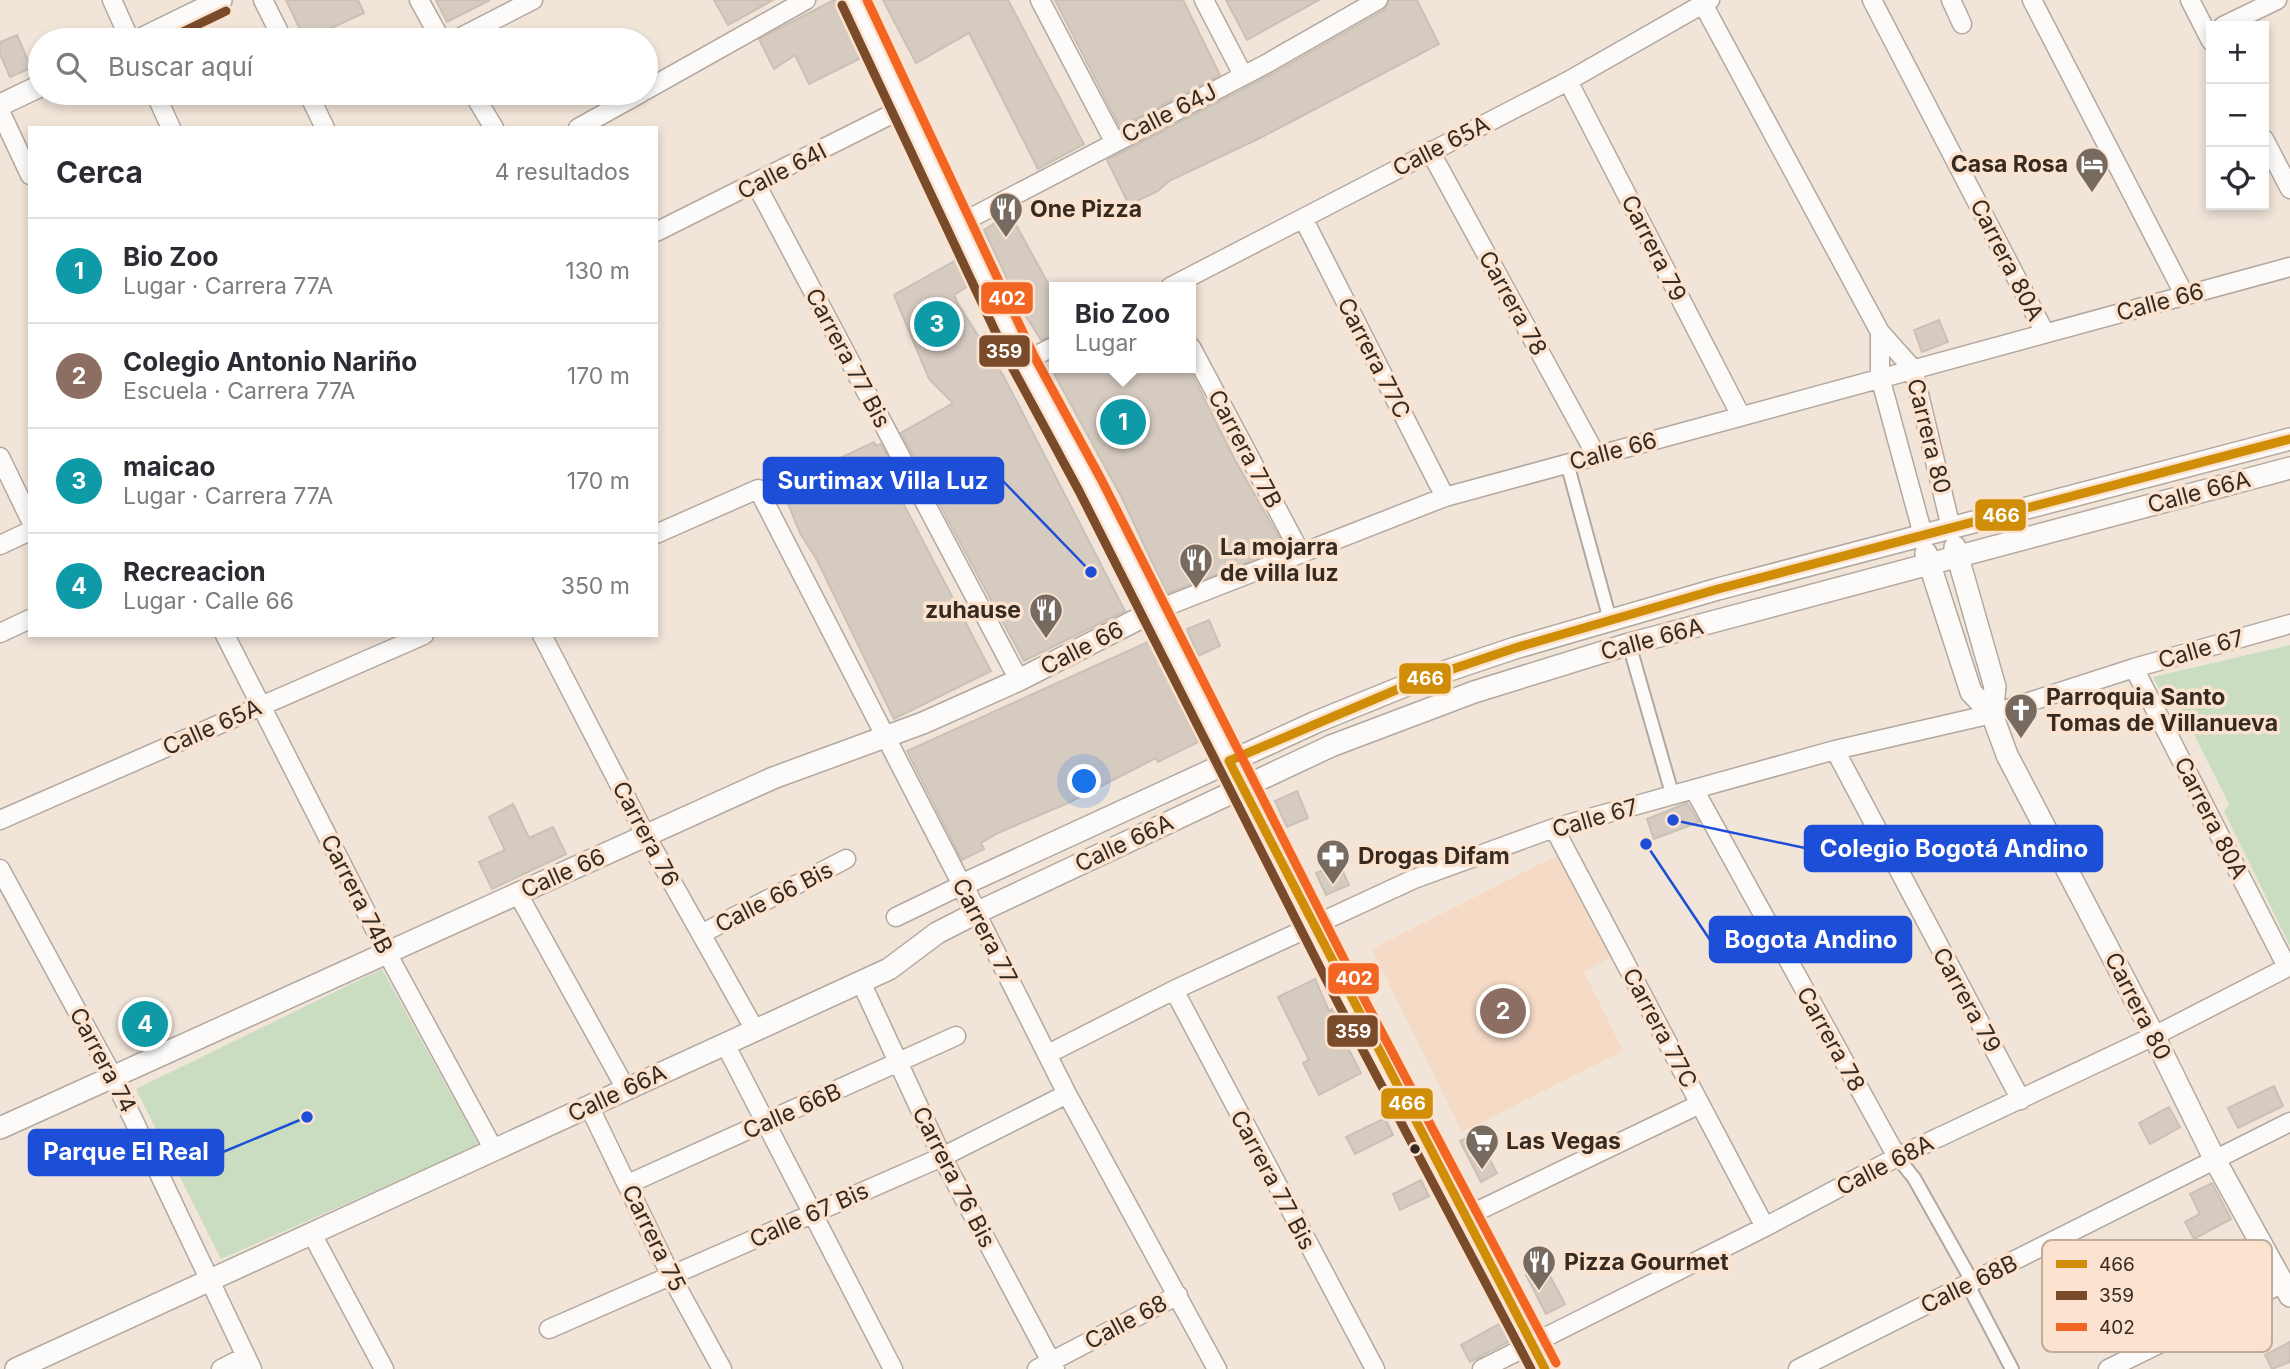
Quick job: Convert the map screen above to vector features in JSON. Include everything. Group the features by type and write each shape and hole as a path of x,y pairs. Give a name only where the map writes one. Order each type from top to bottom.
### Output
{"main road":[{"path":"853,0 906,107 1023,362 1154,611 1313,927 1545,1369"}],"street":[{"path":"112,0 125,28"},
{"path":"164,28 221,0"},
{"path":"263,0 277,28"},
{"path":"419,0 434,28"},
{"path":"478,28 533,0"},
{"path":"658,83 806,0"},
{"path":"1040,0 1115,141"},
{"path":"1204,0 1243,75"},
{"name":"Calle 64J","path":"959,224 1243,75 1377,0"},
{"name":"Carrera 80A","path":"1872,0 2045,333"},
{"path":"1951,0 1962,24"},
{"path":"2032,0 2185,296"},
{"path":"2190,0 2206,23"},
{"path":"2236,21 2277,0"},
{"name":"Calle 65A","path":"1180,282 1568,81 1707,2"},
{"name":"Carrera 80","path":"1707,2 1880,332 1913,369 1957,558 1995,687 1992,714"},
{"name":"Carrera 79","path":"1568,81 1741,416"},
{"path":"0,105 28,92"},
{"path":"160,105 170,126"},
{"path":"314,105 325,126"},
{"path":"480,105 493,126"},
{"path":"582,126 619,105"},
{"name":"Calle 64I","path":"658,231 906,107"},
{"path":"0,111 28,171"},
{"path":"2268,147 2290,189"},
{"name":"Carrera 78","path":"1430,151 1596,455"},
{"name":"Carrera 77 Bis","path":"756,184 1019,680"},
{"name":"Carrera 77C","path":"1303,218 1445,498"},
{"name":"Calle 66","path":"0,1128 773,778 886,738 1019,680 1154,611 1300,552 1445,498 2290,267"},
{"name":"Carrera 80","path":"1880,332 1880,377 1929,565 1971,692 1992,714 2007,755 2154,1036 2215,1160 2259,1240"},
{"path":"1023,362 1049,349"},
{"name":"Carrera 77B","path":"1196,356 1300,552"},
{"name":"Calle 66A","path":"896,917 1229,761 1417,681 1610,620 2290,439"},
{"path":"0,457 28,515"},
{"path":"1567,463 1610,620"},
{"name":"Calle 66A","path":"16,1369 889,969 937,933 975,913 1242,787 1410,714 1629,644 2290,468"},
{"name":"Carrera 77","path":"658,533 758,489 1067,1094 1217,1369"},
{"path":"0,545 28,532"},
{"path":"0,633 28,620"},
{"name":"Calle 67","path":"1048,1054 1174,990 1414,879 1554,828 1835,750 1992,714 2134,668 2290,624"},
{"name":"Carrera 74B","path":"226,637 387,953 494,1150"},
{"name":"Calle 65A","path":"0,820 419,637"},
{"name":"Carrera 76","path":"543,637 646,835 755,1030"},
{"path":"1629,644 1673,797"},
{"name":"Carrera 80A","path":"2134,668 2289,967"},
{"name":"Carrera 79","path":"1835,750 2021,1100"},
{"name":"Carrera 78","path":"1695,791 1896,1157 1914,1178 2012,1369"},
{"name":"Carrera 77C","path":"1554,828 1765,1227"},
{"name":"Calle 66 Bis","path":"701,934 846,859"},
{"name":"Carrera 74","path":"0,869 113,1077 212,1279 249,1363"},
{"path":"518,894 626,1089"},
{"name":"Calle 68A","path":"1482,1369 1765,1227 1896,1157 2154,1036 2289,967"},
{"name":"Carrera 76 Bis","path":"861,982 942,1157 1048,1367"},
{"name":"Carrera 77 Bis","path":"1174,990 1375,1369"},
{"name":"Calle 66B","path":"628,1184 956,1036"},
{"path":"725,1044 893,1369"},
{"name":"Calle 67 Bis","path":"548,1329 942,1157 1067,1094"},
{"path":"1465,1217 1700,1104"},
{"name":"Carrera 75","path":"589,1106 671,1276 722,1369"},
{"name":"Calle 68B","path":"2057,1240 2290,1122"},
{"path":"312,1234 384,1369"},
{"name":"Calle 68B","path":"1798,1369 2042,1248"},
{"name":"Carrera 80","path":"2272,1263 2287,1290"},
{"name":"Calle 68","path":"1048,1367 1178,1295"},
{"path":"2108,1369 2147,1352"},
{"path":"221,1369 249,1363"}],"shaded area":[{"path":"1560,854 1611,957 1584,972 1623,1051 1462,1132 1372,949"}],"green space":[{"path":"2290,645 2290,946 2224,811 2229,804 2172,691 2160,691 2153,677"},
{"path":"382,969 479,1145 221,1259 136,1089"}],"building":[{"path":"286,0 358,0 364,13 331,28 299,28"},
{"path":"436,0 490,0 447,22"},
{"path":"714,0 773,0 728,25"},
{"path":"838,0 863,57 809,84 795,55 774,69 759,39"},
{"path":"883,0 1008,0 1084,144 1038,169 969,33 916,63"},
{"path":"1055,0 1183,0 1220,75 1120,127"},
{"path":"1226,0 1319,0 1247,40"},
{"path":"1389,0 1417,0 1439,44 1260,138 1169,181 1158,191 1129,205 1107,160 1272,74 1384,10"},
{"path":"17,35 28,61 28,69 10,77 0,54 0,42"},
{"path":"1010,214 1049,285 1049,337 1041,340 1022,310 984,230"},
{"path":"956,260 970,285 954,295 958,304 1003,375 1125,611 1024,661 901,433 953,403 929,379 894,295"},
{"path":"1939,320 1948,342 1922,352 1914,330"},
{"path":"1054,373 1192,373 1235,460 1285,548 1167,594 1122,498"},
{"path":"874,442 876,446 881,444 899,478 894,481 901,499 991,671 894,719 817,560 800,533 781,486"},
{"path":"1209,620 1220,646 1198,656 1187,629"},
{"path":"1150,641 1198,742 1158,762 1156,758 1068,803 998,833 981,843 984,849 962,860 907,751"},
{"path":"1297,791 1308,818 1287,827 1275,801"},
{"path":"1687,803 1699,822 1654,839 1647,819"},
{"path":"513,804 529,838 553,827 566,854 492,889 479,862 505,850 489,817"},
{"path":"1339,863 1349,885 1326,895 1316,873"},
{"path":"1315,979 1329,1011 1332,1009 1340,1025 1337,1027 1361,1073 1319,1095 1303,1063 1309,1060 1278,997"},
{"path":"142,1001 163,1039 149,1046 128,1009"},
{"path":"2274,1086 2283,1106 2238,1128 2228,1108"},
{"path":"2169,1107 2180,1127 2150,1144 2139,1123"},
{"path":"1385,1118 1393,1135 1355,1154 1346,1137"},
{"path":"1476,1133 1497,1173 1481,1182 1460,1141"},
{"path":"1421,1180 1429,1196 1400,1210 1393,1194"},
{"path":"2212,1183 2231,1219 2194,1239 2185,1222 2200,1214 2190,1194"},
{"path":"1544,1265 1565,1304 1546,1314 1526,1275"},
{"path":"1501,1323 1510,1341 1470,1362 1461,1345"},
{"path":"2290,1342 2290,1362 2272,1369 2265,1355"}],"transit line":[{"name":"402","path":"867,0 1034,356 1101,479 1360,991 1556,1363"},
{"name":"359","path":"842,5 1012,367 1079,491 1338,1003 1531,1369"},
{"name":"359","path":"191,28 226,11"},
{"name":"466","path":"1545,1369 1229,761 1417,681 1515,648 1718,589 2290,439"}],"place":[{"name":"Casa Rosa","path":"2092,194"},
{"name":"One Pizza","path":"1006,239"},
{"name":"maicao","path":"937,324"},
{"name":"Bio Zoo","path":"1123,422"},
{"name":"Surtimax Villa Luz","path":"1091,572"},
{"name":"La mojarra de villa luz","path":"1196,590"},
{"name":"zuhause","path":"1046,640"},
{"name":"Parroquia Santo Tomas de Villanueva","path":"2021,740"},
{"name":"Colegio Bogotá Andino","path":"1673,820"},
{"name":"Bogota Andino","path":"1646,844"},
{"name":"Drogas Difam","path":"1333,886"},
{"name":"Colegio Antonio Nariño","path":"1503,1011"},
{"name":"Recreacion","path":"145,1024"},
{"name":"Parque El Real","path":"307,1117"},
{"name":"Las Vegas","path":"1482,1171"},
{"name":"Pizza Gourmet","path":"1539,1292"}]}
